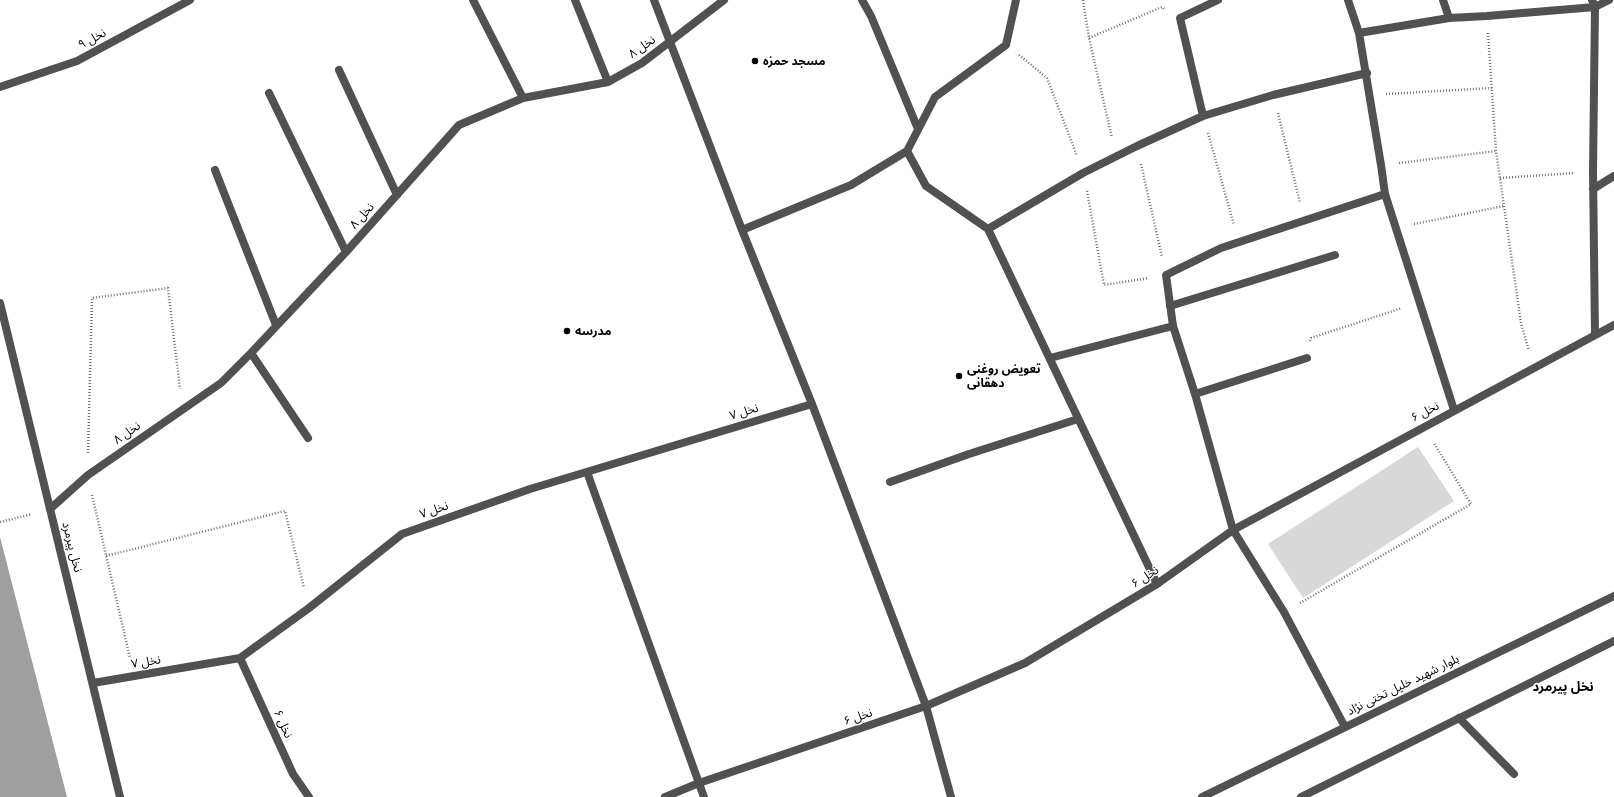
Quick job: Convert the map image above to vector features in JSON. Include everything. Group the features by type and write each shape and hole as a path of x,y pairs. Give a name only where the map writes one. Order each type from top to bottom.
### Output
{"street":[{"name":"نخل ۹","path":"0,87 77,61 190,0"},
{"path":"473,0 523,98"},
{"path":"575,0 608,82"},
{"path":"654,0 742,230 812,404 926,706 951,797"},
{"name":"نخل ۸","path":"50,509 88,475 221,383 346,252 458,125 523,98 608,82 642,63 724,0"},
{"path":"862,0 871,16 918,129"},
{"path":"742,230 851,185 907,151 935,97 1006,45 1016,0"},
{"path":"1204,116 1180,18 1218,0"},
{"path":"1348,0 1359,33 1385,194 1418,303 1454,410"},
{"path":"1444,0 1450,18"},
{"path":"1359,33 1450,18 1487,16 1609,0"},
{"path":"1594,3 1593,189 1595,334"},
{"path":"339,70 396,195"},
{"path":"988,229 1116,156 1204,116 1273,95 1366,73"},
{"path":"269,93 346,252"},
{"path":"907,151 926,186 988,229 1157,584"},
{"path":"215,170 276,325"},
{"path":"1593,189 1614,176"},
{"path":"1345,727 1284,612 1233,530 1195,394 1173,326 1166,275 1221,248 1385,194"},
{"path":"1170,306 1335,255"},
{"name":"نخل پیرمرد","path":"0,303 120,797"},
{"name":"نخل ۶","path":"665,797 699,783 926,706 1025,663 1157,584 1233,530 1533,367 1614,325"},
{"path":"1050,358 1173,326"},
{"path":"251,353 308,438"},
{"path":"1195,394 1307,358"},
{"name":"نخل ۷","path":"92,683 240,658 309,608 402,534 530,489 812,404"},
{"path":"890,482 969,454 1078,419"},
{"path":"587,472 704,797"},
{"name":"بلوار شهید خلیل تختی نژاد","path":"1202,797 1614,596"},
{"path":"1301,797 1614,641"},
{"name":"نخل ۶","path":"240,658 293,774 309,797"},
{"path":"1459,718 1514,774"}],"path":[{"path":"1083,0 1089,38 1116,156"},
{"path":"1089,38 1162,7 1180,18"},
{"path":"1487,16 1496,151 1521,323 1533,367"},
{"path":"1006,45 1047,78 1084,173 1104,285 1166,275 1137,146"},
{"path":"1370,95 1492,88"},
{"path":"1273,95 1304,221"},
{"path":"1204,116 1238,242"},
{"path":"1381,165 1496,151"},
{"path":"1500,178 1593,171"},
{"path":"1395,229 1504,206"},
{"path":"134,676 88,475 92,298 168,288 182,410"},
{"path":"1307,358 1311,338 1418,303"},
{"path":"1284,612 1471,504 1423,427"},
{"path":"106,556 285,511 309,608"},
{"path":"0,522 14,519"}],"shaded area":[{"path":"1418,447 1454,501 1303,598 1268,544"},
{"path":"0,537 67,797 0,797"}],"place":[{"name":"مسجد حمزه","path":"755,61"},
{"name":"مدرسه","path":"567,331"},
{"name":"تعویض روغنی دهقانی","path":"959,376"}],"district":[{"name":"نخل پیرمرد","path":"1563,687"}]}
